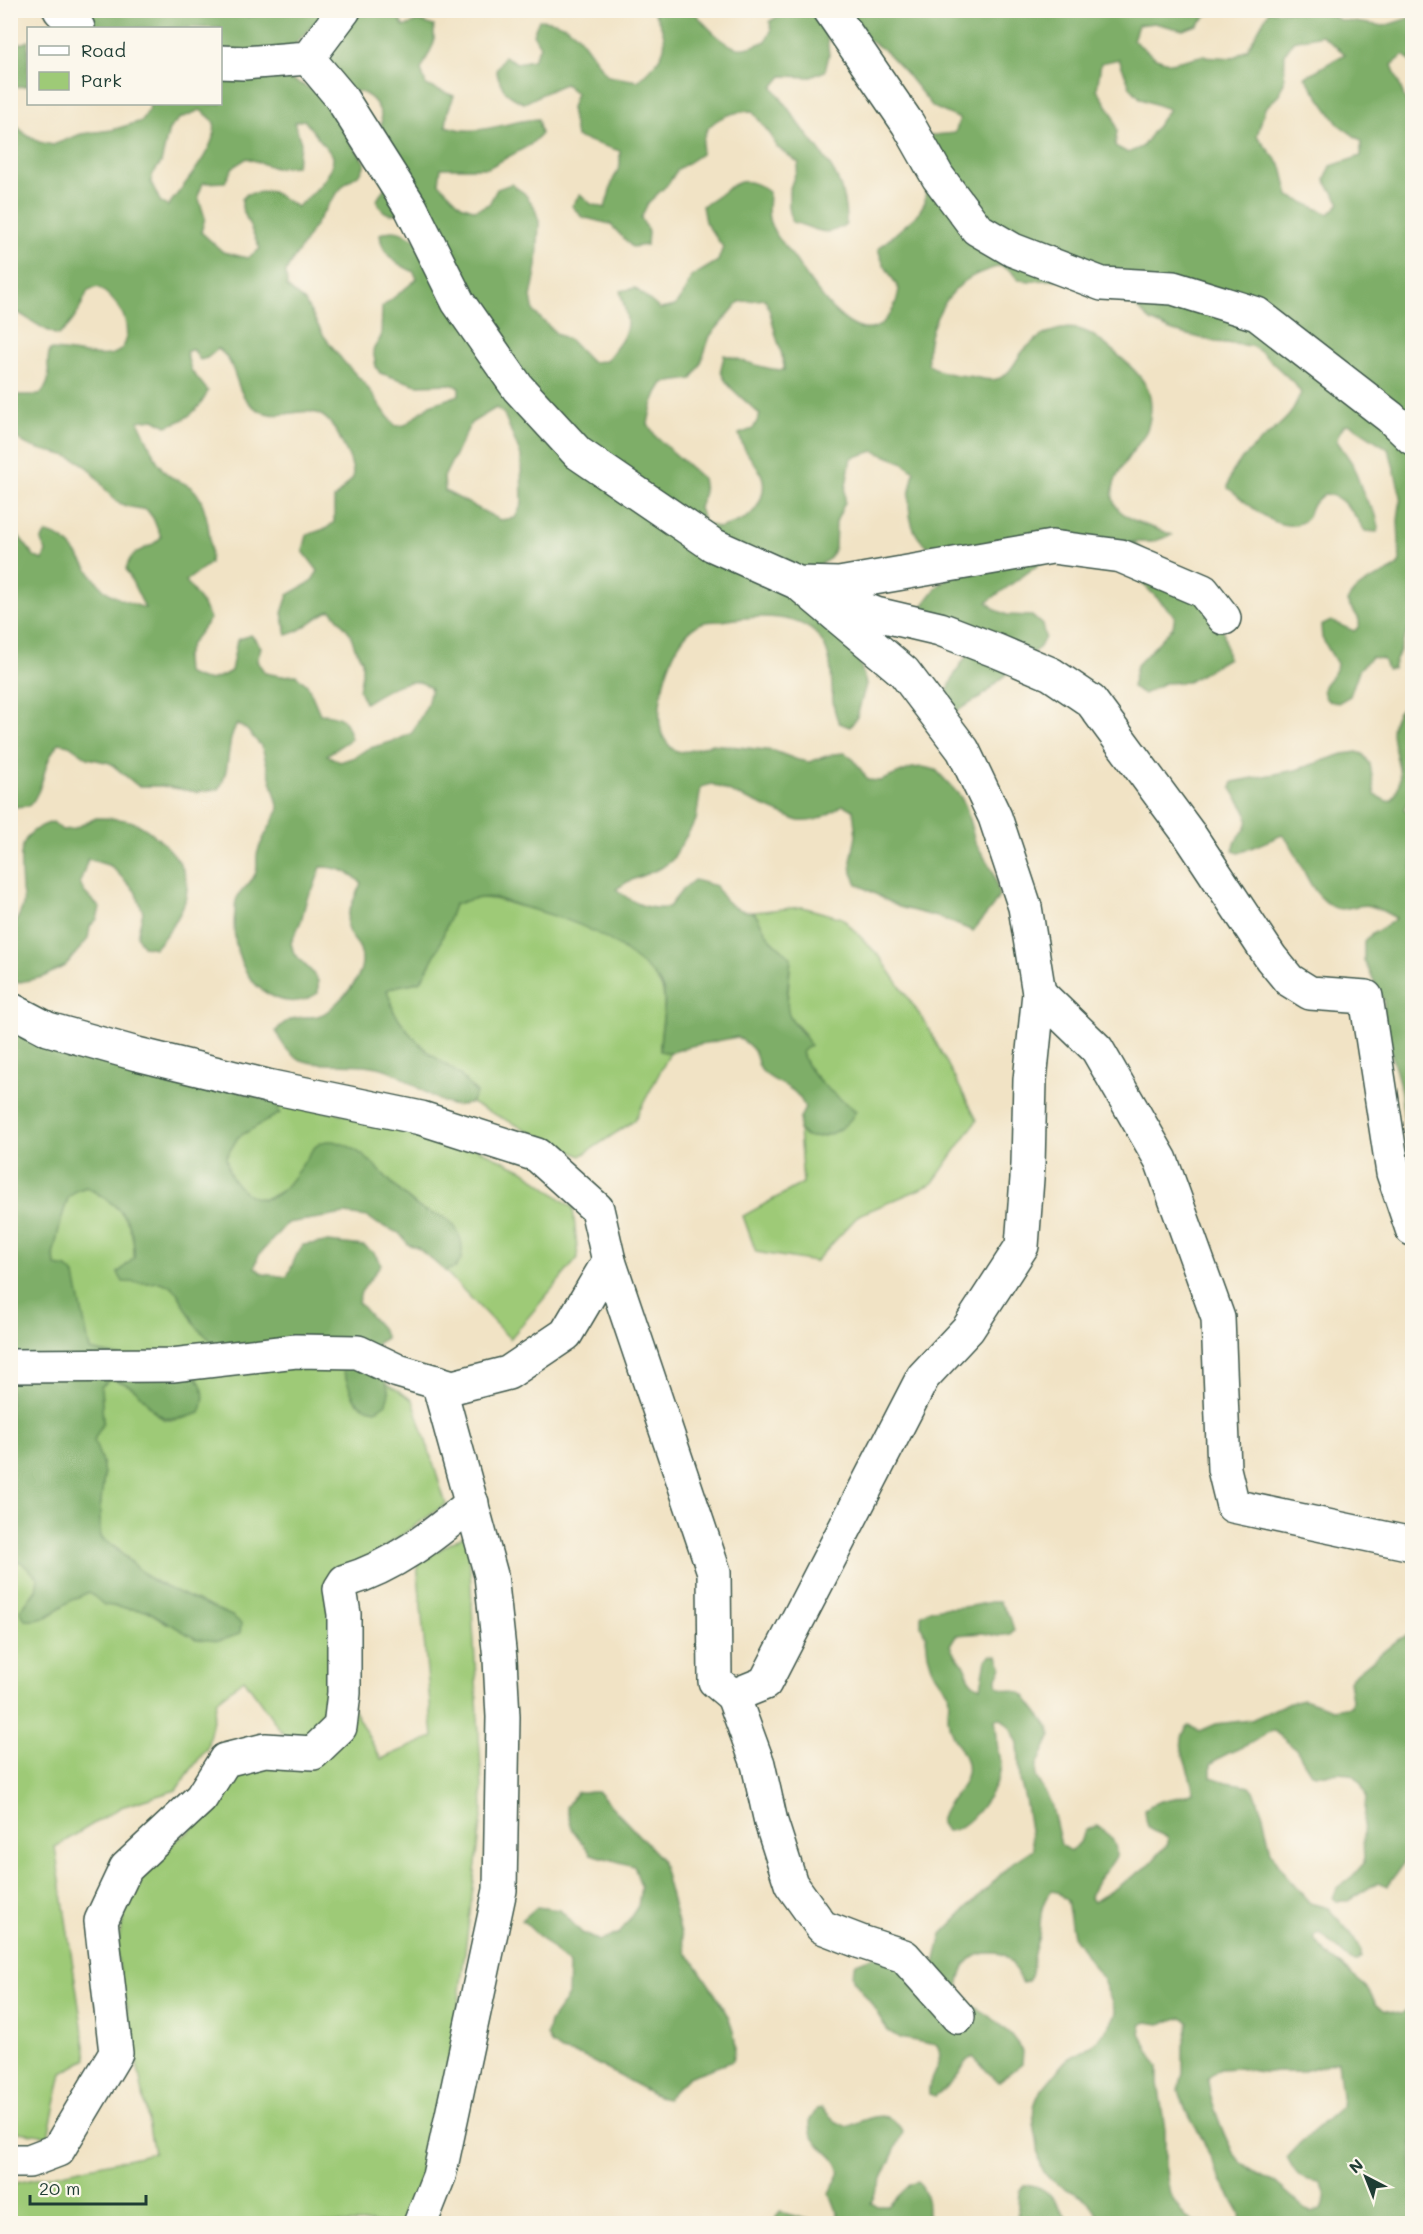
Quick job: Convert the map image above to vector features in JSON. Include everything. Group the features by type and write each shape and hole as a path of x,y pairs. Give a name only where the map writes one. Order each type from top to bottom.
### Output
{"street":[{"path":"60,10 77,27"},
{"path":"222,62 244,63 308,58 344,10"},
{"path":"830,10 908,124 938,177 977,229 1013,250 1102,285 1173,288 1257,314 1390,417 1413,438"},
{"path":"308,58 346,105 411,208 458,302 525,396 579,453 713,545 798,583 876,614 940,629 997,651 1051,674 1091,701 1189,834 1289,980 1310,993 1366,997 1393,1173 1413,1229"},
{"path":"798,583 839,584 1052,547 1121,556 1203,591 1224,618"},
{"path":"733,1696 765,1683 923,1377 968,1329 1022,1246 1028,1165 1030,1080 1039,993 1025,907 995,817 963,750 904,672 798,583"},
{"path":"1039,993 1097,1048 1161,1160 1218,1318 1224,1469 1233,1506 1413,1544"},
{"path":"10,1008 48,1029 137,1054 267,1086 421,1118 537,1155 597,1209 609,1261 714,1572 715,1681 733,1696 758,1764 771,1822 791,1884 822,1927 903,1956 958,2018"},
{"path":"10,1366 172,1365 296,1351 358,1352 398,1371 453,1387 508,1373 566,1334 609,1261"},
{"path":"420,2223 439,2175 501,1890 502,1717 500,1659 491,1575 438,1382"},
{"path":"10,2161 29,2161 58,2150 116,2053 101,1921 126,1868 201,1798 225,1760 265,1750 313,1753 340,1727 344,1692 344,1614 340,1589 345,1581 368,1574 411,1549 472,1503"}],"green space":[{"path":"227,10 248,17 281,10 397,11 396,14 404,27 418,21 434,26 434,43 421,70 426,85 454,96 448,111 446,126 481,130 538,119 541,134 530,145 488,168 441,168 439,183 461,205 476,210 489,204 497,189 511,184 524,193 534,206 539,221 537,266 531,297 534,312 557,334 570,340 591,362 606,361 624,335 627,321 620,291 635,288 660,309 675,306 691,277 718,261 723,247 705,222 702,206 741,182 758,185 769,192 768,216 773,229 819,294 843,319 856,327 868,329 880,325 891,313 899,289 883,263 878,249 918,214 925,202 926,186 916,175 911,160 924,136 955,133 960,119 933,107 884,50 863,36 848,11 1212,11 1197,25 1183,30 1154,23 1138,25 1133,40 1156,58 1171,63 1201,56 1233,58 1247,50 1269,11 1323,11 1340,20 1384,26 1412,17 1412,63 1404,55 1392,65 1412,117 1412,619 1393,668 1387,669 1383,659 1371,657 1359,670 1350,696 1338,703 1327,700 1324,694 1323,689 1336,670 1337,664 1322,638 1321,626 1331,621 1354,631 1358,628 1359,621 1347,602 1352,594 1366,583 1396,567 1400,562 1398,521 1401,496 1387,448 1350,424 1344,425 1338,435 1337,441 1352,463 1365,498 1376,515 1379,527 1377,532 1365,531 1343,502 1324,494 1311,508 1305,520 1296,525 1275,522 1228,488 1230,477 1236,467 1290,414 1301,393 1295,384 1261,352 1251,346 1216,342 1173,331 1151,321 1131,303 1077,278 1018,280 1011,271 1000,266 982,272 965,281 942,307 929,341 928,364 950,374 997,379 1009,371 1024,350 1040,337 1059,329 1069,328 1088,332 1133,369 1148,390 1151,406 1150,418 1145,434 1126,460 1115,481 1114,501 1119,510 1131,519 1172,535 1152,542 1131,542 1140,547 1222,623 1228,658 1188,682 1164,683 1144,694 1132,687 1137,665 1173,627 1175,616 1125,566 1049,557 987,602 996,610 1007,615 1032,616 1042,625 1045,637 1040,647 980,698 956,711 945,707 953,678 969,653 920,609 962,561 929,547 916,534 912,525 909,499 914,471 902,462 874,451 851,458 845,502 836,522 835,548 829,559 819,565 815,575 847,642 860,663 866,684 857,717 850,727 839,723 835,713 830,662 823,643 804,625 777,618 748,618 702,623 687,634 671,659 660,707 662,734 676,752 712,744 774,751 809,762 833,754 845,753 854,760 868,780 880,781 912,768 923,767 936,770 960,796 966,807 975,842 994,873 999,896 973,931 941,918 899,907 857,884 852,873 851,861 856,836 853,810 843,805 817,819 798,821 712,784 701,787 696,820 672,860 661,868 616,889 640,904 653,908 668,908 683,889 694,880 716,886 730,905 740,910 753,912 769,937 791,958 787,1007 789,1014 810,1045 802,1052 816,1078 856,1111 847,1123 835,1132 806,1137 799,1130 800,1118 805,1108 801,1100 791,1090 762,1071 754,1050 737,1037 691,1046 670,1053 660,1051 664,993 660,983 648,969 623,949 580,925 495,898 474,899 454,905 438,949 421,981 387,990 394,1012 410,1034 428,1052 460,1075 476,1093 471,1103 456,1106 448,1104 430,1096 396,1074 378,1067 316,1063 299,1059 285,1047 276,1031 290,1020 316,1016 329,1010 349,991 359,975 362,958 360,949 351,937 347,921 361,883 342,870 321,867 314,887 307,898 301,921 291,943 294,954 318,981 318,993 300,1000 282,1000 270,995 252,980 240,959 237,947 234,924 235,903 257,870 258,850 279,809 262,747 246,729 237,724 233,731 226,772 219,789 197,792 162,786 138,786 110,763 88,758 69,745 59,743 49,759 38,791 29,806 11,807 11,526 35,557 43,560 46,551 41,541 46,533 57,536 73,549 91,575 106,591 145,608 126,569 132,556 161,537 147,510 117,502 88,467 73,458 29,446 11,433 11,395 39,395 49,378 50,350 101,356 112,354 121,349 126,340 126,325 116,303 98,287 88,290 73,320 58,335 11,309 10,119 25,134 39,142 53,145 81,134 112,130 142,121 150,108 149,105 222,105 222,27 83,27 68,11","holes":["313,25 317,58 348,88 370,97 381,115 380,130 385,187 377,200 381,208 389,214 400,212 447,251 477,300 479,309 415,239 398,232 390,231 380,234 383,248 391,258 414,272 417,279 382,307 381,337 373,350 376,367 380,373 417,385 450,384 459,387 459,395 430,405 405,425 396,426 391,421 365,384 324,336 305,302 287,287 286,272 289,266 329,204 344,185 359,174 365,163 318,92 290,79 266,75","1322,35 1345,54 1305,77 1338,124 1361,141 1361,156 1331,166 1325,180 1340,203 1329,214 1289,196 1282,167 1257,136 1265,108 1278,96 1284,82 1285,53 1293,41","1119,59 1130,87 1141,99 1169,109 1142,147 1128,153 1115,146 1117,131 1113,115 1097,89 1101,63","200,110 214,123 214,132 206,154 168,206 161,203 151,182 152,175 161,163 169,129 179,119","304,120 333,156 330,171 315,191 297,207 271,191 247,194 242,199 242,208 260,249 247,258 223,252 201,232 205,218 198,196 203,183 225,182 233,167 247,158 275,168 296,166 301,143 294,122","765,299 782,354 784,370 762,367 724,355 721,370 726,382 760,415 753,429 739,434 745,450 760,472 763,489 760,501 750,515 718,528 704,522 699,508 704,492 702,478 656,437 648,424 653,402 663,383 692,379 700,366 710,336 739,302","193,349 200,360 207,358 218,349 229,361 245,398 262,412 275,414 310,412 321,415 332,425 350,460 353,478 334,499 334,522 327,528 307,535 303,551 318,571 311,582 288,595 282,613 287,635 331,610 350,633 362,660 359,690 365,703 390,688 404,683 418,682 431,689 427,705 412,733 367,749 355,757 340,762 327,755 351,739 345,722 333,715 320,714 308,686 296,675 281,676 265,673 257,661 261,647 251,635 237,640 231,671 209,680 186,673 185,658 191,644 210,619 186,581 210,563 208,526 199,498 192,488 170,476 163,469 138,421 154,419 166,426 186,418 205,398 208,391 191,370 186,352","496,408 504,414 521,456 522,504 515,518 500,520 445,491 444,477 471,423"]},
{"path":"653,11 693,11 719,38 732,46 741,48 766,41 771,31 770,21 788,11 824,11 829,55 825,71 811,77 782,76 773,87 833,170 842,193 846,224 838,229 825,232 792,222 789,191 799,163 777,147 752,111 730,114 710,126 704,136 701,154 677,170 669,183 648,203 641,218 648,231 647,245 632,247 610,224 582,217 572,206 580,194 591,204 605,208 613,180 620,166 620,151 576,137 571,108 576,93 565,84 524,103 505,91 496,70 504,56 517,63 533,60 540,46 533,34 539,20 553,21 564,25 580,38 608,76 638,81 655,64 664,49 663,33"},
{"path":"11,37 21,44 27,41 27,86 11,87"},
{"path":"1412,699 1412,793 1404,809 1412,815 1412,1138 1405,1129 1400,1086 1383,1023 1384,1002 1364,960 1364,941 1396,918 1365,905 1340,909 1330,905 1314,888 1294,850 1282,835 1239,853 1233,851 1236,841 1245,829 1247,818 1244,808 1231,788 1233,782 1296,770 1343,754 1357,752 1363,754 1370,764 1375,795 1386,801 1392,800 1398,789 1400,777 1392,734 1393,723 1398,712"},
{"path":"96,818 125,820 139,825 162,842 175,856 183,869 187,882 186,895 176,921 155,948 143,946 137,936 143,912 135,891 111,866 88,859 80,882 84,892 100,908 97,919 90,926 88,939 65,966 43,977 11,984 11,927 13,928 23,903 21,858 25,840 40,827 53,822 62,830 73,829"},
{"path":"482,898 500,900 551,914 593,929 630,953 652,973 663,992 660,1051 670,1053 634,1121 581,1156 471,1103 476,1092 460,1075 428,1052 410,1034 394,1012 387,990 421,981 438,949 454,905 466,900"},
{"path":"802,907 842,918 880,957 926,1024 977,1120 932,1184 859,1215 815,1262 756,1252 743,1216 803,1183 799,1130 806,1137 856,1111 828,1090 804,1063 802,1052 805,1034 789,1017 787,1005 791,958 769,937 753,912"},
{"path":"10,1012 76,1045 96,1061 180,1073 276,1103 280,1113 238,1137 226,1157 229,1172 245,1192 257,1198 268,1198 278,1194 287,1186 316,1146 323,1142 334,1141 366,1157 418,1207 449,1221 460,1238 461,1260 455,1267 445,1271 419,1249 408,1244 399,1233 368,1217 345,1214 287,1223 258,1256 255,1267 263,1274 287,1277 303,1245 327,1242 364,1246 374,1253 381,1264 361,1292 358,1302 381,1328 386,1338 376,1344 389,1393 386,1403 376,1410 366,1408 354,1398 338,1362 213,1343 196,1326 171,1286 160,1282 123,1282 118,1273 134,1258 134,1244 132,1233 123,1214 107,1200 86,1187 76,1191 68,1198 53,1255 56,1266 67,1268 75,1276 90,1350 192,1372 202,1386 204,1396 200,1413 181,1418 168,1418 158,1414 137,1391 126,1384 110,1379 101,1387 103,1423 94,1440 104,1475 100,1537 156,1583 232,1616 241,1623 240,1634 219,1641 196,1639 148,1611 104,1605 89,1592 38,1620 25,1620 20,1610 36,1591 38,1578 21,1562 10,1560"},
{"path":"276,1103 435,1129 523,1170 573,1208 578,1258 510,1339 445,1271 456,1268 445,1218 422,1210 370,1161 316,1146 296,1176 278,1193 257,1198 246,1193 234,1182 226,1157 238,1137 280,1113"},
{"path":"86,1187 107,1200 123,1214 132,1233 134,1258 118,1273 147,1283 160,1282 171,1286 196,1326 224,1344 338,1362 354,1398 366,1408 376,1410 385,1382 413,1400 446,1504 333,1583 342,1689 381,1759 433,1737 417,1563 468,1533 483,1808 455,2031 414,2223 11,2223 11,2184 154,2153 116,1951 135,1866 188,1833 243,1765 293,1768 284,1735 244,1679 217,1700 207,1748 176,1790 121,1807 55,1847 87,2059 62,2073 48,2136 11,2131 10,1561 21,1562 38,1578 36,1590 20,1610 48,1617 67,1602 89,1592 115,1607 148,1611 168,1624 177,1593 146,1576 119,1550 100,1537 104,1475 94,1440 103,1423 101,1387 110,1379 122,1382 141,1394 160,1417 176,1420 188,1417 90,1350 85,1328 56,1267 53,1255 68,1198 76,1191"},
{"path":"999,1602 1010,1617 1014,1630 1010,1634 998,1636 983,1633 956,1635 950,1645 964,1665 970,1680 981,1687 986,1660 991,1655 998,1656 1002,1667 997,1678 997,1685 1024,1695 1050,1729 1051,1736 1037,1765 1036,1777 1051,1803 1061,1845 1071,1851 1086,1830 1097,1826 1114,1842 1116,1856 1092,1890 1090,1897 1094,1902 1147,1867 1168,1844 1168,1838 1149,1828 1145,1809 1193,1792 1182,1749 1184,1733 1189,1726 1200,1731 1216,1724 1251,1720 1290,1702 1303,1699 1333,1709 1351,1706 1349,1681 1353,1676 1399,1639 1412,1634 1412,1701 1407,1713 1412,1719 1412,1815 1409,1821 1403,1865 1388,1886 1378,1882 1348,1901 1337,1901 1333,1898 1337,1888 1348,1881 1364,1863 1363,1834 1366,1796 1361,1784 1353,1775 1311,1773 1296,1749 1274,1731 1215,1761 1211,1764 1211,1777 1250,1786 1263,1815 1271,1852 1286,1876 1310,1903 1328,1908 1352,1935 1361,1951 1361,1957 1357,1962 1351,1961 1320,1933 1315,1935 1315,1941 1366,1987 1375,2002 1384,2010 1401,2014 1412,2006 1412,2223 1241,2223 1240,2213 1185,2109 1179,2090 1183,2072 1183,2046 1189,2021 1182,2017 1160,2024 1147,2022 1142,2024 1140,2033 1158,2067 1165,2129 1165,2165 1170,2195 1185,2217 1194,2222 1210,2223 1094,2223 1097,2214 1092,2205 1077,2194 1053,2182 1042,2168 1034,2119 1037,2097 1047,2083 1062,2064 1103,2034 1116,2013 1103,1980 1073,1936 1067,1901 1057,1892 1051,1891 1042,1907 1032,1973 1028,1981 1023,1983 1012,1962 1006,1956 1000,1953 988,1953 973,1957 968,1962 959,1983 959,1998 969,2007 976,2008 991,2017 1011,2035 1023,2051 1022,2063 998,2082 973,2057 944,2089 935,2096 929,2094 930,2082 940,2057 937,2045 900,2038 888,2031 869,2000 853,1980 852,1974 856,1963 879,1954 934,1968 942,1934 1012,1863 1033,1849 1020,1780 1018,1743 1010,1727 1001,1718 995,1719 1001,1766 995,1786 973,1817 964,1824 946,1831 940,1822 946,1807 962,1787 967,1773 967,1762 950,1727 948,1692 933,1671 926,1637 921,1626 921,1615 935,1609","holes":["1338,2061 1341,2107 1287,2157 1299,2176 1320,2182 1324,2189 1325,2198 1321,2209 1311,2212 1278,2185 1252,2171 1239,2160 1219,2121 1211,2097 1208,2078 1220,2069 1300,2072"]},
{"path":"577,1792 598,1792 661,1859 686,1953 724,2008 734,2034 733,2061 688,2077 667,2098 657,2096 582,2056 561,2051 551,2044 547,2035 550,2022 568,1996 569,1964 522,1920 537,1907 560,1910 582,1933 601,1941 620,1933 638,1906 641,1886 634,1866 591,1854 572,1829 566,1807"},
{"path":"822,2108 835,2121 847,2127 877,2116 891,2119 897,2124 903,2132 871,2203 877,2206 888,2206 911,2184 917,2182 926,2196 927,2223 833,2223 838,2220 838,2214 830,2193 840,2172 831,2156 815,2140 810,2128 810,2120 817,2109"},
{"path":"1030,2185 1049,2194 1069,2223 1017,2223 1019,2191 1024,2186"},
{"path":"780,2212 821,2223 774,2223"}]}
